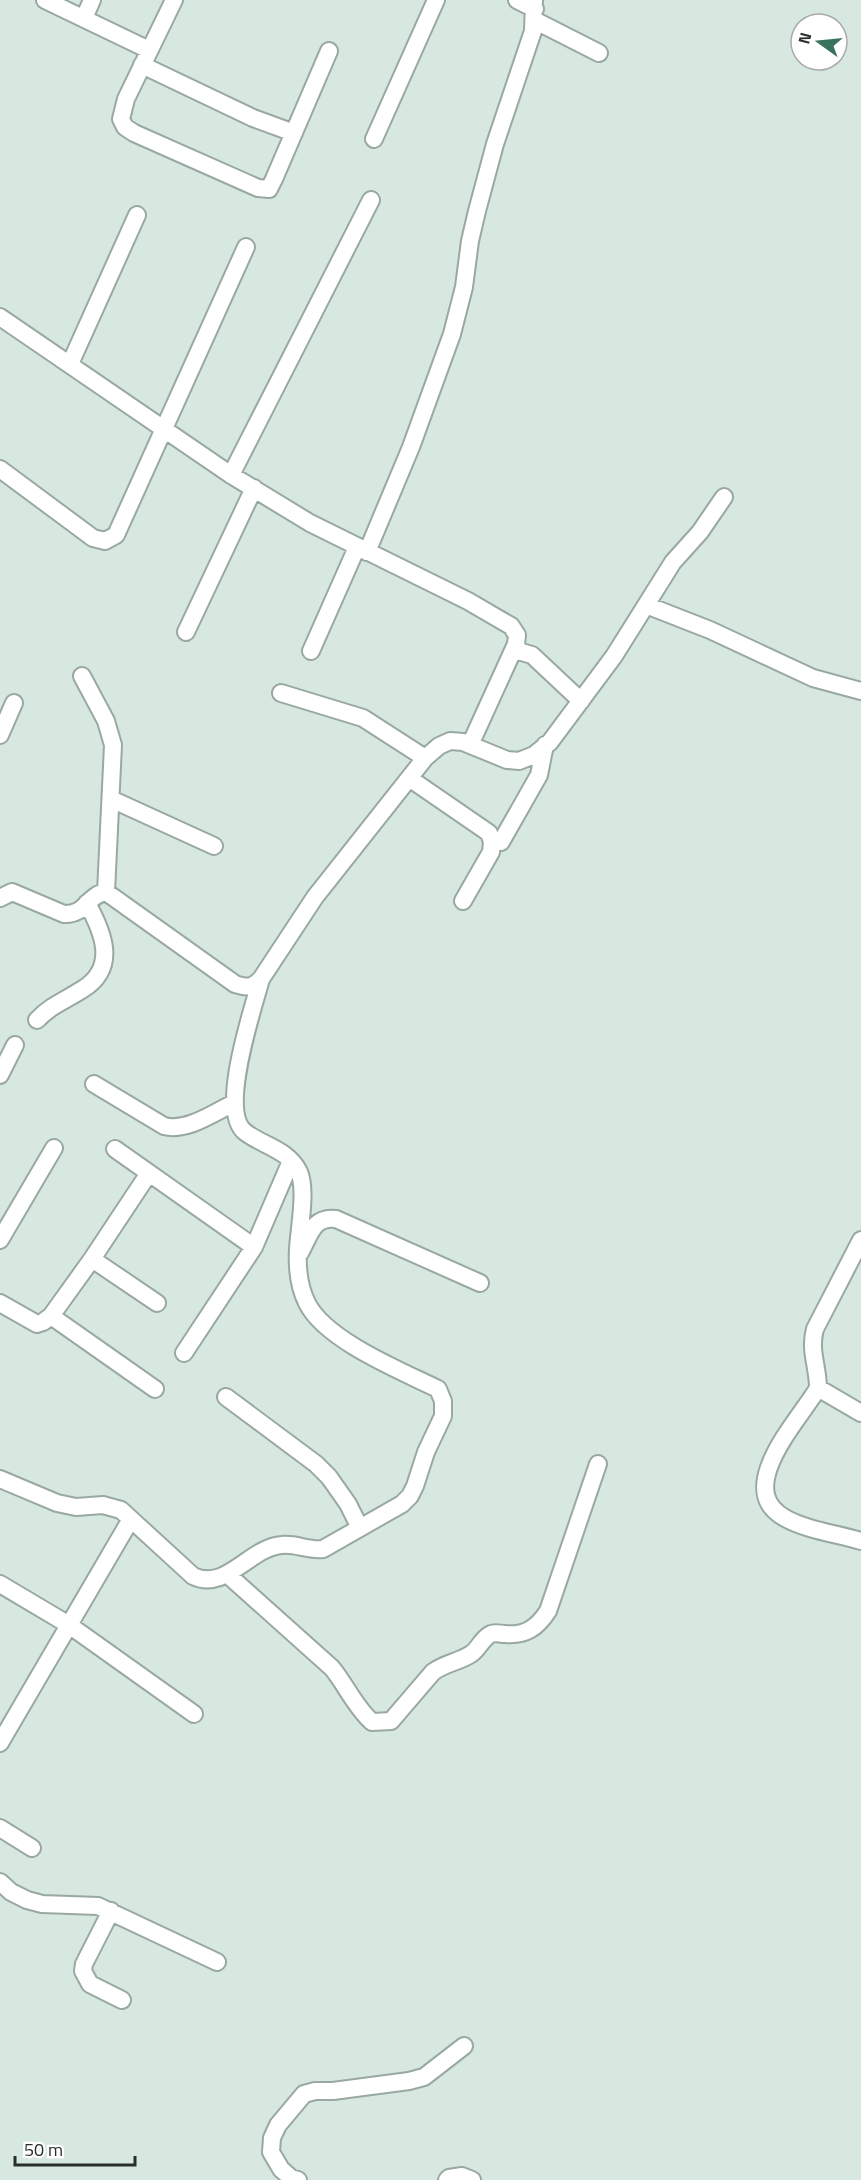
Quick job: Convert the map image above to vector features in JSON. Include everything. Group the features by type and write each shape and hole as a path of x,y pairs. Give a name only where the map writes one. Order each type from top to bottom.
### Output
{"street":[{"path":"45,0 84,18 145,58 253,118 294,133"},
{"path":"84,18 92,0"},
{"path":"174,0 145,58 123,109 121,119 125,127 134,133 258,188 269,189 329,51"},
{"path":"374,139 436,0"},
{"path":"517,0 598,53"},
{"path":"311,651 411,447 452,334 464,287 470,241 477,211 495,144 533,31 534,10"},
{"path":"231,475 371,200"},
{"path":"70,364 137,215"},
{"path":"0,469 93,538 105,541 116,534 246,247"},
{"path":"0,317 231,475 310,523 511,626 517,635 516,644 470,745"},
{"path":"186,632 254,488"},
{"path":"1,895 12,892 64,914 72,914 80,912 98,893 106,892 235,984 246,987 254,986 261,979 315,897 425,758 439,746 450,741 470,745 507,760 519,761 534,755 550,742 614,656 673,562 700,532 724,497"},
{"path":"646,604 710,630 813,678 861,691"},
{"path":"516,644 518,651 532,655 581,701"},
{"path":"82,676 112,736 106,892"},
{"path":"281,693 363,718 425,758"},
{"path":"0,735 14,703"},
{"path":"501,842 539,775 545,746"},
{"path":"409,778 489,833 492,842 491,852 463,901"},
{"path":"111,799 214,846"},
{"path":"37,1020 56,1003 84,989 98,973 104,960 101,929 87,903"},
{"path":"0,1479 66,1506 112,1506 121,1510 193,1576 202,1580 211,1580 227,1574 269,1548 283,1544 312,1551 323,1549 402,1504 410,1496 426,1452 443,1416 443,1401 438,1389 342,1338 319,1320 307,1304 301,1287 297,1259 302,1190 299,1173 291,1161 279,1150 256,1140 243,1130 236,1119 234,1103 242,1048 261,979"},
{"path":"0,1075 15,1045"},
{"path":"94,1084 164,1126 174,1129 234,1103"},
{"path":"0,1240 54,1148"},
{"path":"115,1149 254,1247"},
{"path":"184,1353 254,1247 291,1161"},
{"path":"0,1303 37,1324 51,1316 149,1173"},
{"path":"297,1259 317,1222 325,1218 336,1219 480,1283"},
{"path":"861,1240 815,1329 811,1343 818,1375 818,1388 772,1458 766,1476 766,1495 772,1509 786,1519 861,1541"},
{"path":"92,1259 157,1303"},
{"path":"51,1316 155,1389"},
{"path":"818,1388 861,1413"},
{"path":"226,1398 316,1464 329,1477 348,1504 360,1528"},
{"path":"227,1574 332,1668 367,1718 372,1722 391,1720 441,1666 474,1653 487,1636 494,1632 524,1633 543,1620 598,1464"},
{"path":"0,1743 131,1519"},
{"path":"0,1584 69,1625 194,1714"},
{"path":"0,1828 32,1848"},
{"path":"0,1882 11,1892 42,1904 98,1906 217,1962"},
{"path":"111,1911 84,1964 83,1971 90,1984 122,2000"},
{"path":"298,2180 291,2178 281,2169 271,2152 272,2138 278,2125 304,2094 409,2081 424,2077 464,2046"},
{"path":"447,2180 462,2176 472,2180"}]}
